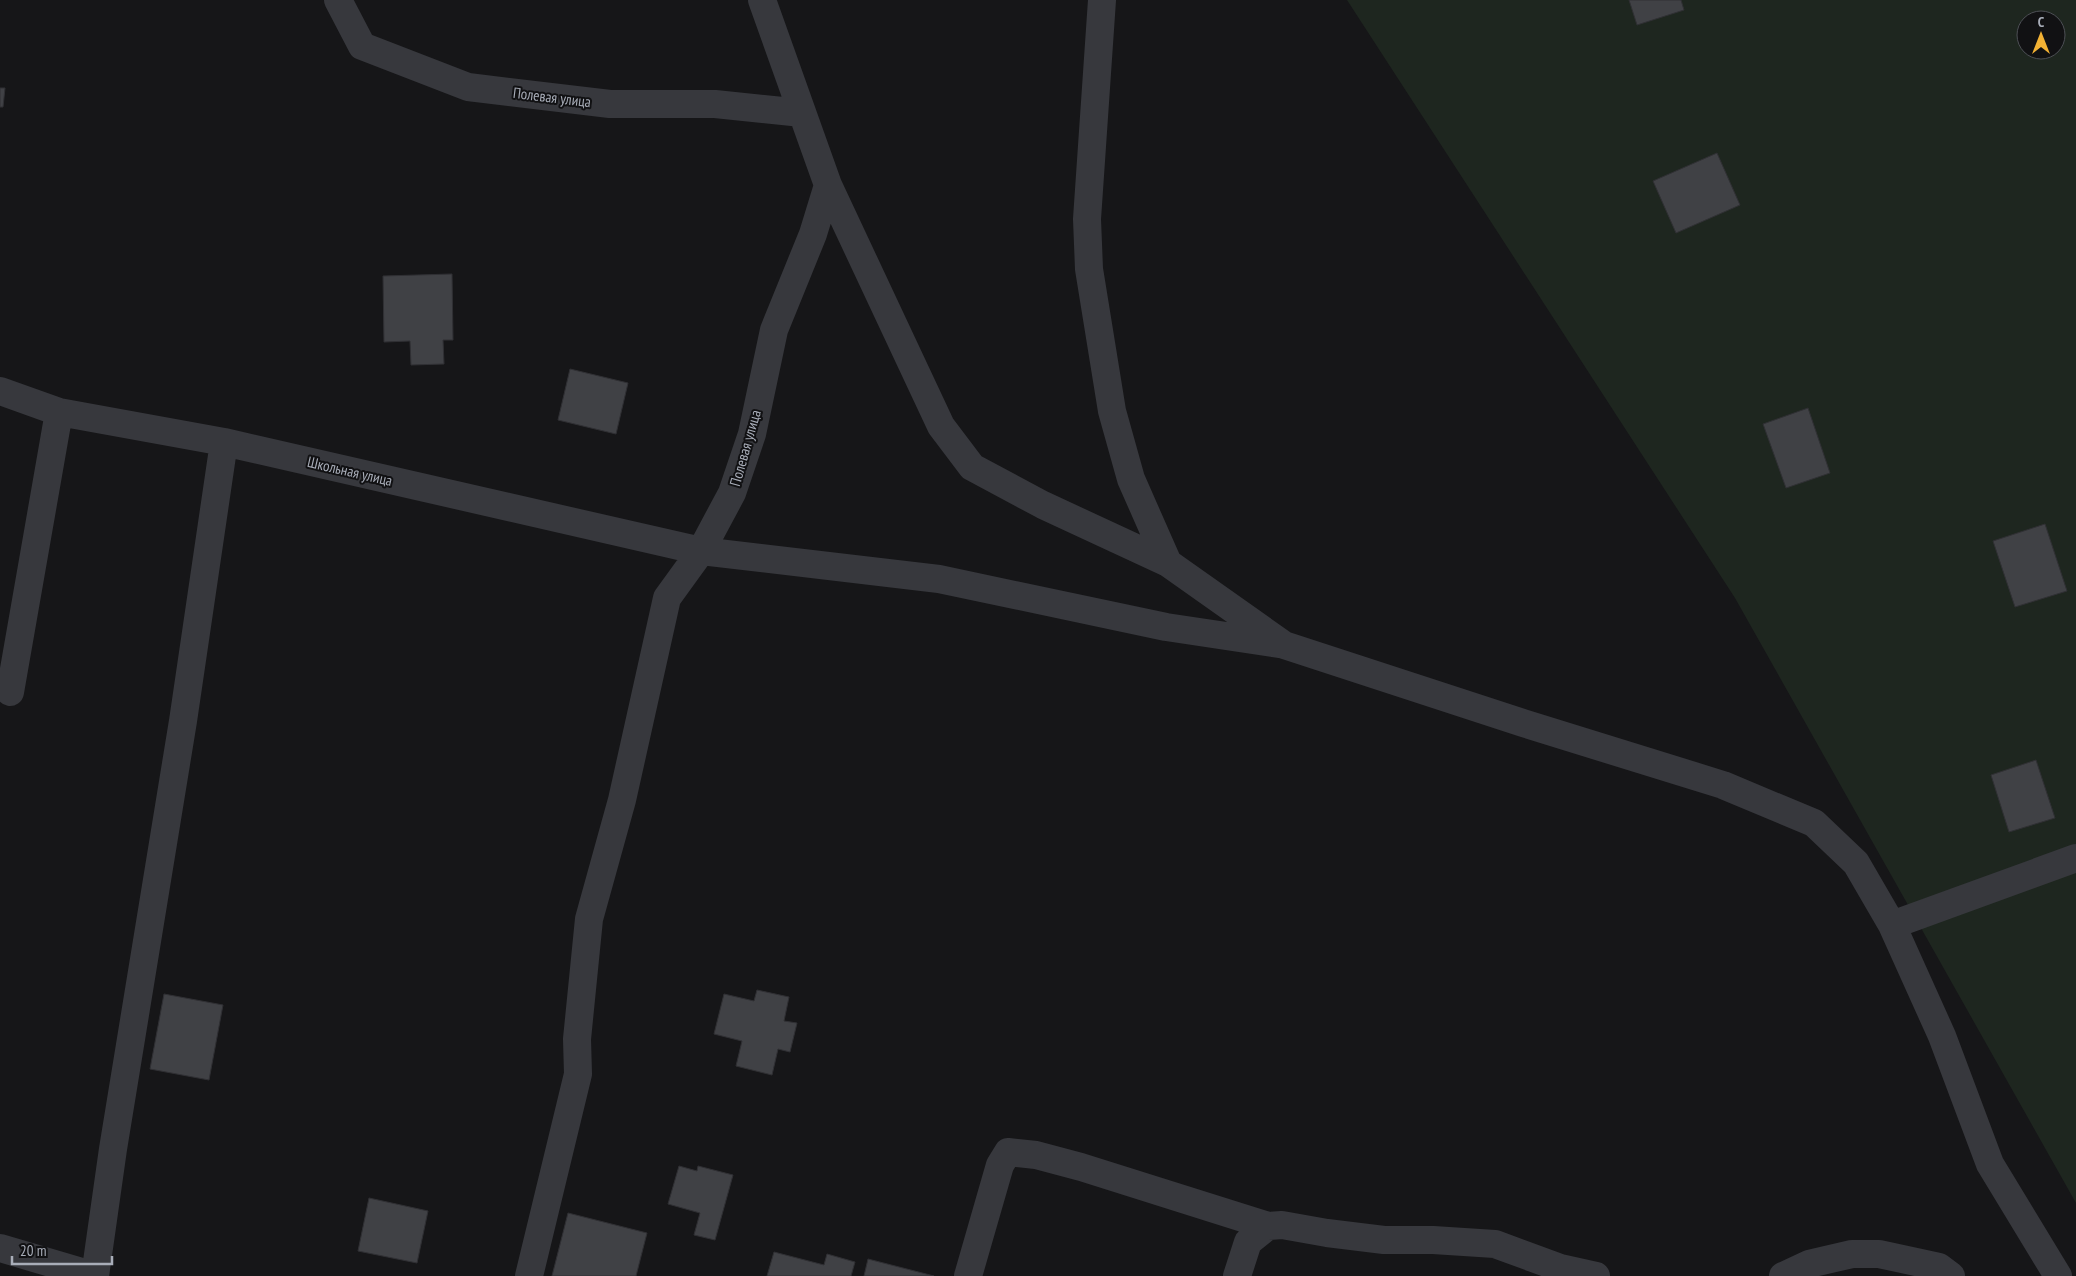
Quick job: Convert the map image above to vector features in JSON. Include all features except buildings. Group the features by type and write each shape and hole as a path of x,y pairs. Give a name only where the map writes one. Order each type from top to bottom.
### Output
{"street":[{"name":"Полевая улица","path":"338,0 362,46 468,87 610,104 715,104 802,113"},
{"path":"762,0 828,185 941,426 972,467 1043,505 1168,563 1284,645 1523,723 1723,785 1814,823 1856,863 1892,926 1942,1036 1990,1164 2058,1276"},
{"path":"1102,0 1086,219 1089,269 1112,411 1131,479 1168,563"},
{"name":"Полевая улица","path":"529,1276 578,1074 577,1039 589,919 622,800 667,598 701,551 732,493 752,434 774,330 813,234 828,185"},
{"name":"Школьная улица","path":"0,391 59,412 224,442 701,551 939,579 1166,627 1284,645"},
{"path":"10,692 59,412"},
{"path":"0,1248 95,1276 113,1149 184,721 224,442"},
{"path":"1892,926 2076,858"},
{"path":"968,1276 1000,1165 1008,1152 1036,1155 1081,1167 1268,1226 1282,1225 1384,1240 1433,1240 1495,1244 1560,1268 1596,1276"},
{"path":"1237,1276 1248,1242 1268,1226"},
{"path":"1783,1276 1809,1264 1852,1254 1879,1254 1939,1266 1951,1276"}],"shaded area":[{"path":"1347,0 2076,0 2076,1203 1735,598"}]}
